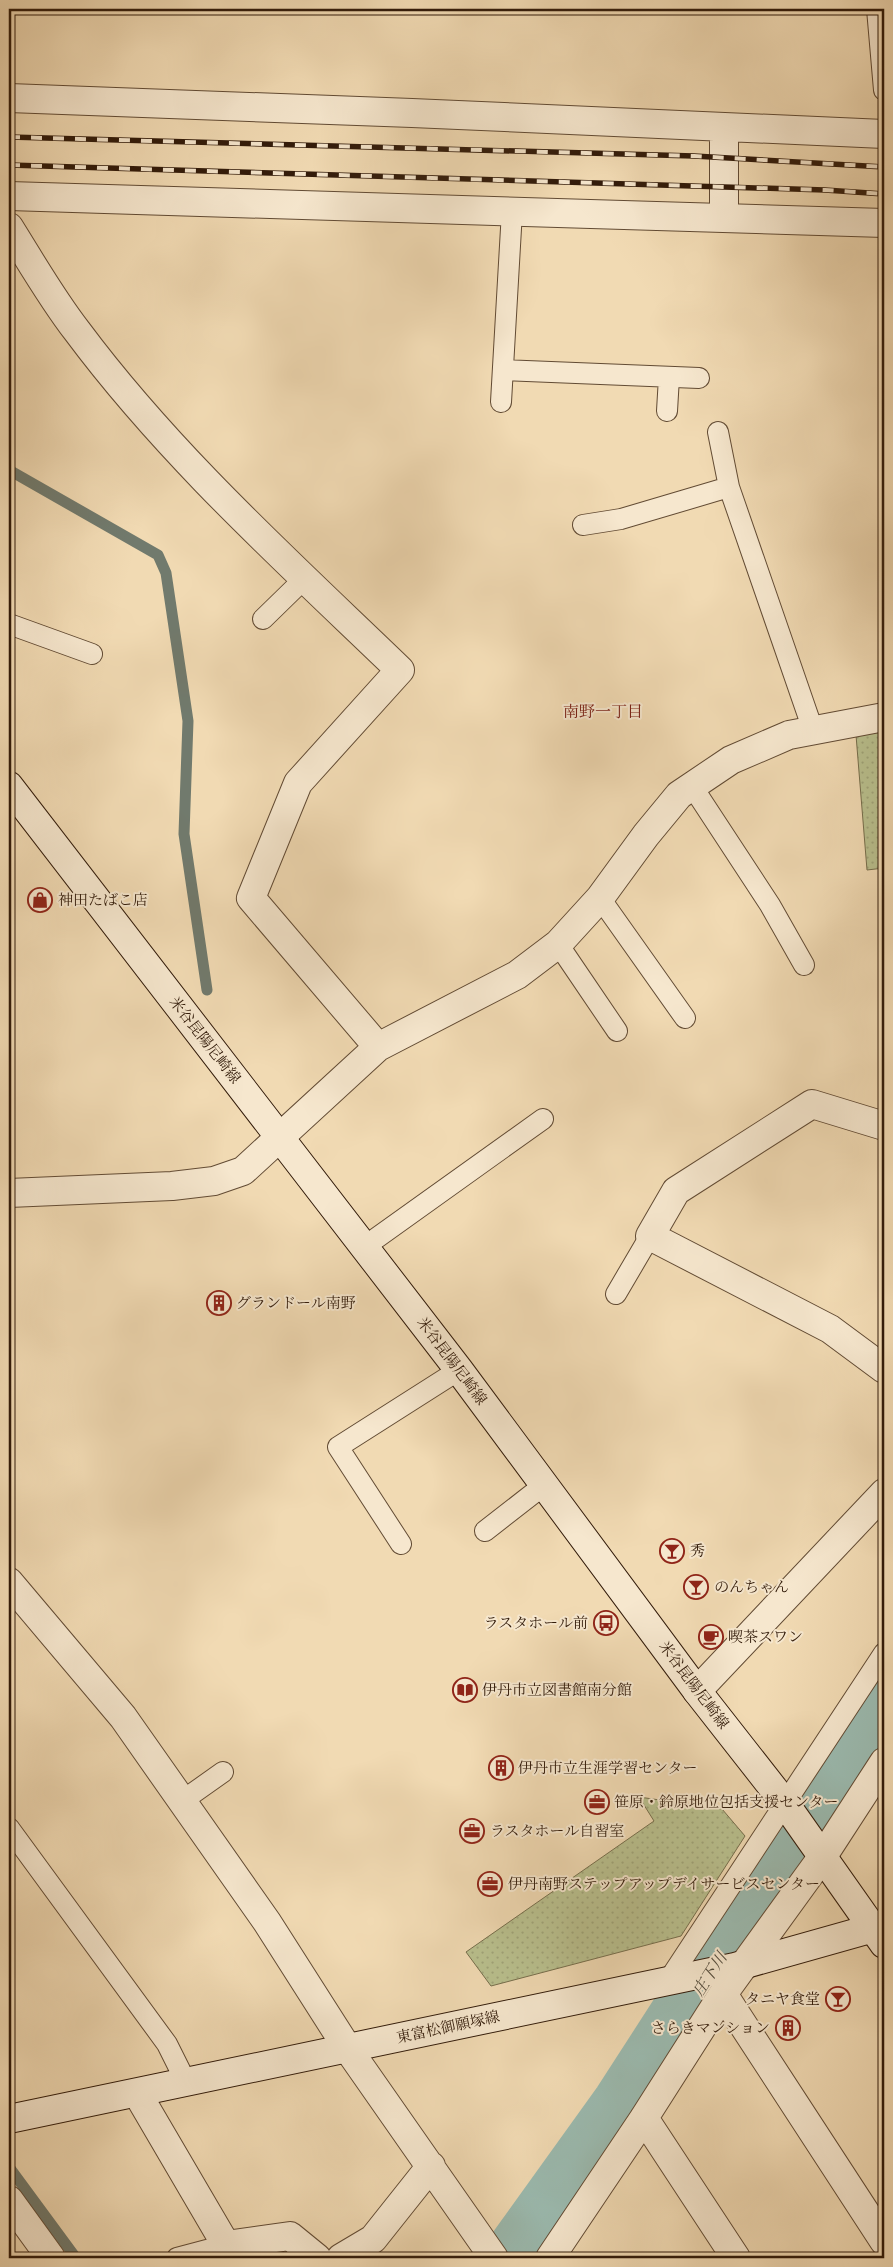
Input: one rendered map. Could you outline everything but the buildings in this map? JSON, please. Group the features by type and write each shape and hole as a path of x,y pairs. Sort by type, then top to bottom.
{"street":[{"path":"9,98 422,113 884,134"},
{"path":"724,128 724,218"},
{"path":"9,196 884,223"},
{"path":"9,227 76,331 137,405 198,471 400,670 298,783 251,898 378,1047"},
{"path":"9,1193 172,1186 214,1182 244,1171 378,1047 517,975 558,944 600,898 646,835 679,795 731,760 789,735 884,717"},
{"name":"米谷昆陽尼崎線","path":"9,786 459,1370 880,1932"},
{"path":"884,1126 812,1104 676,1191 650,1236 830,1329 884,1369"},
{"path":"697,1690 884,1493"},
{"path":"9,1582 123,1717 267,1922 348,2049 494,2258"},
{"path":"550,2258 644,2118 724,1994 739,1966 819,1850 884,1762"},
{"name":"東富松御願塚線","path":"9,2119 739,1966 880,1932"},
{"path":"724,1994 884,2241"},
{"path":"137,2093 226,2245 290,2236 317,2258"},
{"path":"644,2118 736,2258"},
{"path":"341,2258 373,2239 431,2166"},
{"path":"9,2200 50,2258"}],"lane":[{"path":"877,9 884,90"},
{"path":"501,402 512,212"},
{"path":"503,370 699,378"},
{"path":"667,411 669,377"},
{"path":"718,432 729,487 813,730"},
{"path":"583,525 621,519 729,487"},
{"path":"264,619 305,578"},
{"path":"9,624 92,654"},
{"path":"692,786 770,905 804,965"},
{"path":"600,898 684,1018"},
{"path":"558,944 617,1031"},
{"path":"364,1247 542,1119"},
{"path":"616,1294 650,1236"},
{"path":"401,1544 338,1447 459,1370"},
{"path":"485,1530 544,1485"},
{"path":"673,1980 788,1807 884,1653"},
{"path":"182,1801 224,1772"},
{"path":"9,1828 167,2044 186,2082"},
{"path":"177,2258 226,2245"}],"green space":[{"path":"884,727 884,868 867,870 856,735"},
{"path":"639,1797 722,1809 745,1836 681,1936 491,1986 466,1952 654,1821"}],"waterway":[{"path":"9,470 158,555 166,573 188,721 184,834 207,990"},
{"name":"庄下川","path":"515,2258 625,2105 752,1908 884,1713"},
{"path":"9,2167 76,2258"}],"railway":[{"path":"9,137 694,156 884,167"},
{"path":"9,165 825,190 884,194"}],"place":[{"name":"神田たばこ店","path":"40,900"},
{"name":"グランドール南野","path":"219,1303"},
{"name":"秀","path":"672,1551"},
{"name":"のんちゃん","path":"696,1587"},
{"name":"ラスタホール前","path":"606,1623"},
{"name":"喫茶スワン","path":"711,1637"},
{"name":"伊丹市立図書館南分館","path":"465,1690"},
{"name":"伊丹市立生涯学習センター","path":"501,1768"},
{"name":"笹原・鈴原地位包括支援センター","path":"597,1802"},
{"name":"ラスタホール自習室","path":"472,1831"},
{"name":"伊丹南野ステップアップデイサービスセンター","path":"490,1884"},
{"name":"タニヤ食堂","path":"838,1999"},
{"name":"さらきマンション","path":"788,2028"}],"district":[{"name":"南野一丁目","path":"603,711"}]}
